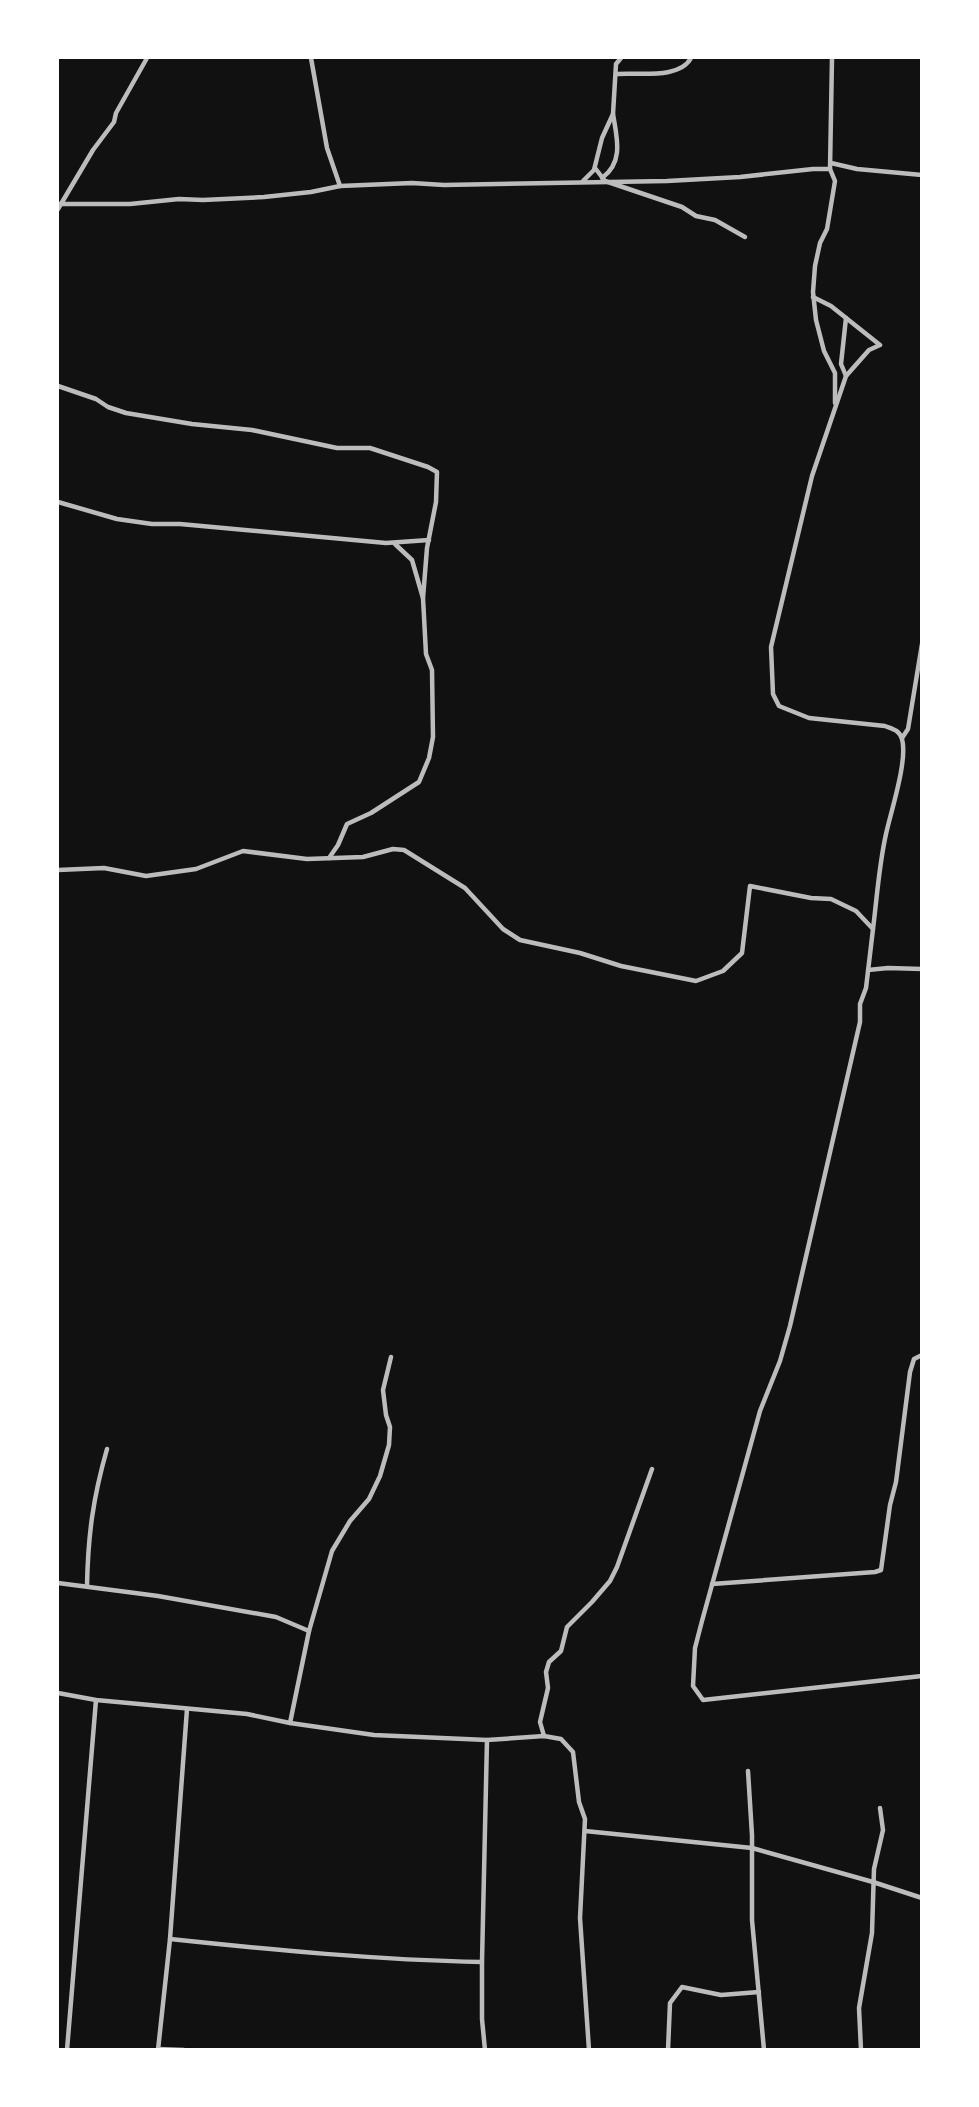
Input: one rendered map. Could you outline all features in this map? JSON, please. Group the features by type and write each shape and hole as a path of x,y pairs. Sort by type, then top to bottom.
{"street":[{"path":"58,206 93,150 114,122 116,113 147,58"},
{"path":"311,58 327,148 340,186"},
{"path":"604,179 613,169 617,144 613,114 616,64 621,58"},
{"path":"616,74 669,72 681,69 691,58"},
{"path":"832,58 829,155 830,169 834,181 827,229 820,243 815,266 814,297 816,320 824,351 835,373 835,403"},
{"path":"583,181 593,173 602,138 613,114"},
{"path":"831,163 856,169 922,175"},
{"path":"595,168 604,179 682,207 696,216 715,220 745,237"},
{"path":"613,169 619,181"},
{"path":"58,206 130,204 179,199 203,200 264,197 311,192 340,186 412,182 444,185 596,181 604,179 619,181 667,181 830,169"},
{"path":"814,297 830,306 880,345 869,350 846,376 835,403 812,476 771,647 773,694 779,706 809,718 885,726 896,730 902,738 904,750 896,798 886,834 868,970 860,1004 860,1022 790,1326 780,1361 760,1411 695,1648 693,1686 703,1700 922,1676"},
{"path":"846,318 842,364 846,376"},
{"path":"58,386 96,399 108,407 126,413 192,424 252,430 337,448 370,448 428,466 437,472 438,483 423,598 426,654 432,670 434,698 433,737 425,770 419,782 371,813 347,824 338,845 329,858"},
{"path":"58,502 117,519 394,543 430,540"},
{"path":"394,543 402,548 412,560 423,598"},
{"path":"902,738 908,729 922,644"},
{"path":"58,870 104,868 146,876 196,869 244,851 307,859 363,858 393,850 404,850 465,888 503,929 520,940 580,952 621,966 690,981 696,981 723,971 742,953 750,886 811,898 832,899 856,911 873,929"},
{"path":"868,970 888,968 922,969"},
{"path":"712,1584 881,1570 890,1505 896,1482 910,1372 914,1359 922,1355"},
{"path":"290,1723 308,1631 332,1551 350,1521 369,1499 380,1476 390,1436 383,1390 391,1357"},
{"path":"87,1586 88,1538 95,1489 107,1449"},
{"path":"544,1736 540,1722 548,1688 546,1672 550,1662 561,1651 567,1627 610,1581 618,1567 652,1470"},
{"path":"58,1583 87,1586 276,1617 308,1631"},
{"path":"58,1692 96,1700 247,1714 290,1723 374,1735 487,1740 544,1736 561,1738 573,1752 579,1802 585,1819 580,1918 589,2050"},
{"path":"67,2050 96,1700"},
{"path":"184,2050 158,2049 170,1939 187,1709"},
{"path":"485,2050 482,2019 482,1962 487,1740"},
{"path":"748,1771 752,1848 752,1920 764,2050"},
{"path":"861,2050 859,2008 872,1933 874,1869 883,1830 880,1808"},
{"path":"585,1831 752,1848 873,1882 922,1898"},
{"path":"170,1939 328,1955 402,1960 482,1962"},
{"path":"668,2050 670,2003 682,1987 722,1995 758,1992"}]}
